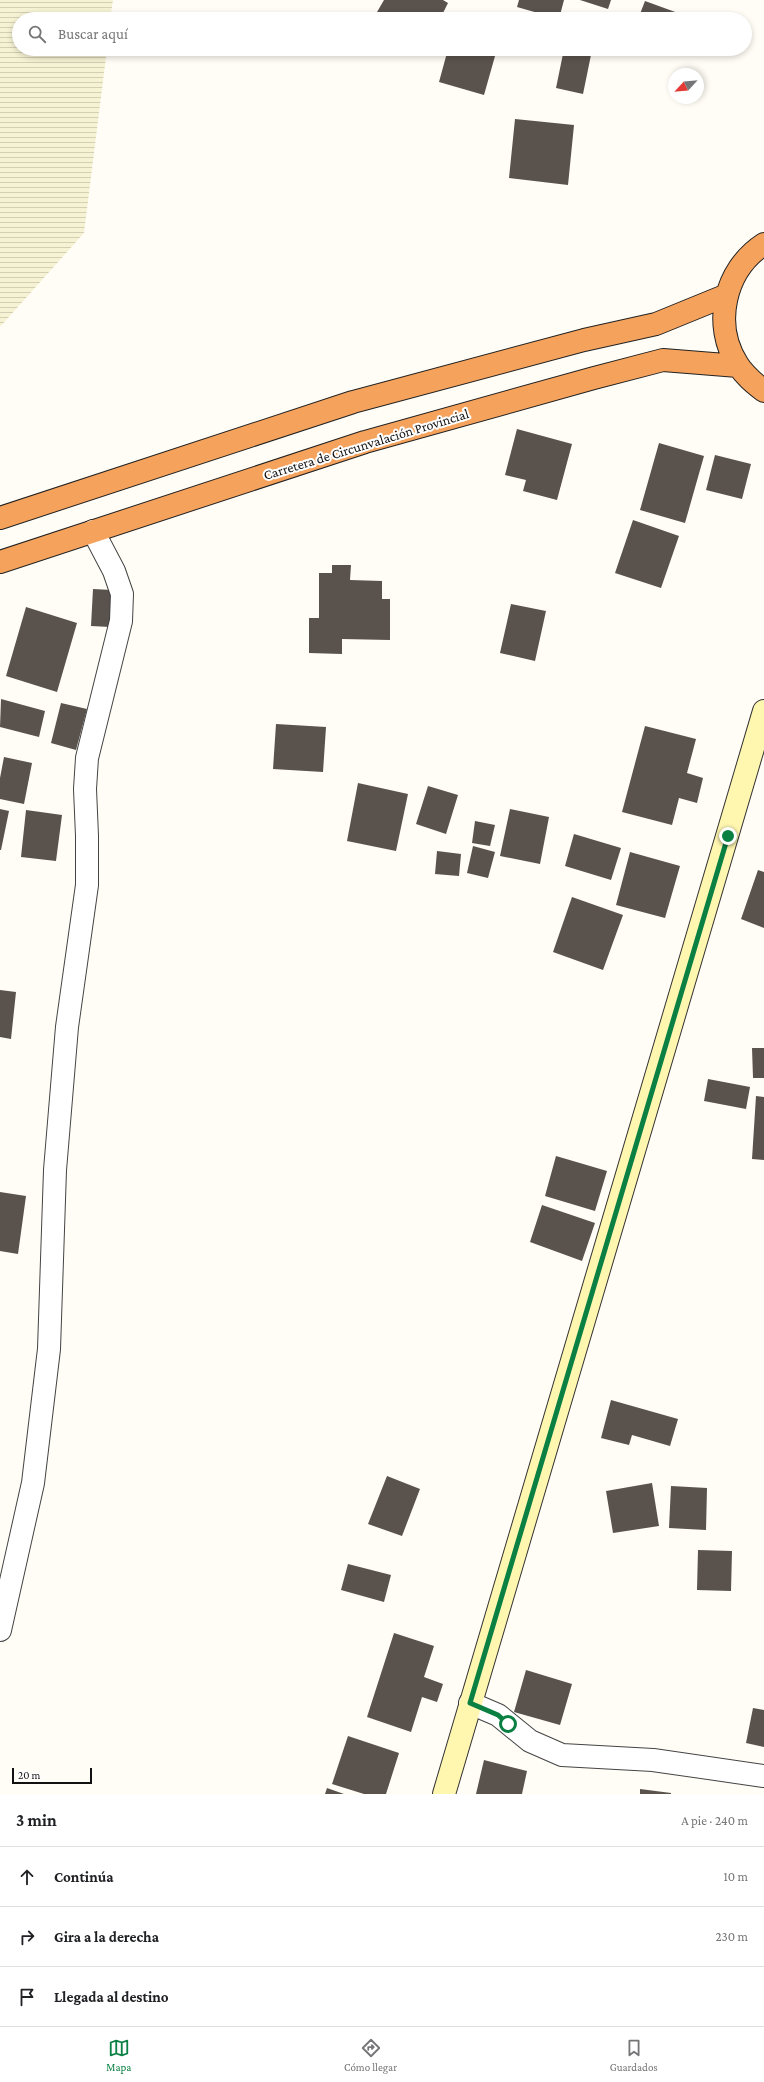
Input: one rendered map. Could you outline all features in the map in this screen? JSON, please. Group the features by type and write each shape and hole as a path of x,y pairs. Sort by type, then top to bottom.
{"highway":[{"path":"764,244 755,250 742,263 733,278 726,296 724,314 725,332 730,350 738,366 750,380 764,391"},
{"path":"0,518 353,402 584,340 656,324 726,296"},
{"name":"Carretera de Circunvalación Provincial","path":"0,562 365,442 663,360 738,366"}],"street":[{"path":"0,1630 33,1483 49,1349 56,1154 67,1027 87,885 85,789 87,758 121,621 122,594 114,571 93,531"},
{"path":"444,1794 764,711"},
{"path":"470,1703 498,1715 530,1741 562,1755 653,1760 764,1776"}],"shaded area":[{"path":"0,0 113,0 111,12 12,12 12,56 106,56 84,233 0,327"}],"building":[{"path":"384,0 443,0 448,3 444,12 377,12"},
{"path":"519,0 564,0 561,12 534,12 517,7"},
{"path":"580,0 611,0 608,9"},
{"path":"645,1 675,12 641,12"},
{"path":"446,56 495,56 484,95 439,82"},
{"path":"563,56 591,56 583,94 556,88"},
{"path":"515,119 574,125 568,185 509,178"},
{"path":"517,429 572,444 557,500 523,491 526,480 505,475"},
{"path":"659,443 704,456 685,523 640,510"},
{"path":"715,455 751,464 742,499 706,490"},
{"path":"633,520 679,536 661,588 615,573"},
{"path":"332,565 351,565 350,580 382,581 382,599 390,599 390,640 342,639 342,654 309,653 309,618 319,618 319,573 332,573"},
{"path":"93,589 112,590 110,627 91,626"},
{"path":"511,604 546,611 535,661 500,653"},
{"path":"26,607 77,623 57,692 6,676"},
{"path":"1,699 45,711 39,737 0,727"},
{"path":"61,703 87,709 76,750 51,743"},
{"path":"276,724 326,727 323,772 273,769"},
{"path":"645,726 696,739 687,773 703,778 697,803 679,798 672,825 622,812"},
{"path":"4,757 32,763 24,804 0,799 0,778"},
{"path":"358,783 408,794 396,851 347,841"},
{"path":"428,786 458,795 446,834 416,824"},
{"path":"0,809 9,811 1,850 0,850"},
{"path":"510,809 549,817 540,864 500,856"},
{"path":"26,810 62,815 56,861 21,857"},
{"path":"475,821 495,825 490,846 472,843"},
{"path":"574,834 621,848 611,880 565,866"},
{"path":"473,846 495,852 488,878 467,873"},
{"path":"437,851 461,854 459,876 435,874"},
{"path":"630,852 680,866 665,918 616,905"},
{"path":"758,870 764,872 764,928 741,919"},
{"path":"572,897 623,915 603,970 553,952"},
{"path":"0,990 16,992 11,1039 0,1037"},
{"path":"752,1048 764,1048 764,1078 753,1078"},
{"path":"708,1079 750,1087 746,1109 704,1101"},
{"path":"756,1096 764,1097 764,1160 752,1159"},
{"path":"556,1156 607,1171 595,1211 545,1196"},
{"path":"0,1192 26,1196 18,1254 0,1251"},
{"path":"542,1205 595,1223 582,1261 530,1242"},
{"path":"611,1400 678,1419 670,1446 632,1435 629,1445 601,1438"},
{"path":"387,1476 420,1489 402,1536 368,1524"},
{"path":"652,1483 659,1526 613,1533 606,1491"},
{"path":"671,1486 707,1488 706,1530 669,1528"},
{"path":"698,1550 732,1551 731,1591 697,1590"},
{"path":"348,1564 391,1575 384,1602 341,1590"},
{"path":"394,1633 434,1646 424,1677 443,1684 437,1702 422,1697 411,1732 367,1717"},
{"path":"526,1670 572,1684 560,1725 514,1712"},
{"path":"753,1708 764,1710 764,1747 746,1743"},
{"path":"348,1736 399,1753 386,1794 364,1794 332,1784"},
{"path":"484,1760 527,1771 522,1794 476,1794"},
{"path":"327,1788 344,1794 325,1794"},
{"path":"640,1789 671,1793 671,1794 640,1794"}],"route":[{"path":"508,1724 498,1715 470,1703 728,836"}]}
